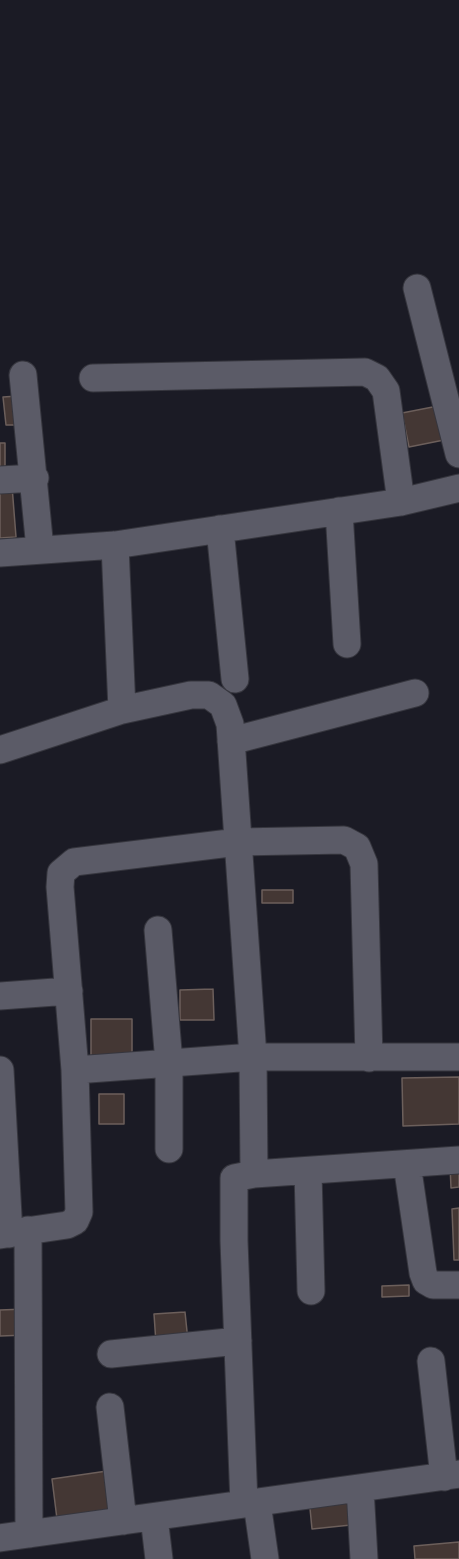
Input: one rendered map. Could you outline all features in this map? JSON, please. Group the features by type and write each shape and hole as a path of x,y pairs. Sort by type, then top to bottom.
{"street":[{"path":"417,288 459,454"},
{"path":"93,378 364,372 377,378 386,391 401,502"},
{"path":"23,375 35,478 40,549"},
{"path":"0,480 35,478"},
{"path":"0,553 115,545 401,502 459,488"},
{"path":"339,511 347,644"},
{"path":"220,529 236,679"},
{"path":"115,545 122,710"},
{"path":"231,741 415,693"},
{"path":"0,750 122,710 191,695 209,695 223,705 230,724 253,1057 254,1174"},
{"path":"12,1233 67,1225 75,1221 79,1212 75,1070 60,887 61,873 74,862 238,842 344,840 357,847 364,864 369,1058"},
{"path":"158,930 169,1063 169,1149"},
{"path":"0,996 69,991"},
{"path":"75,1070 253,1057 459,1057"},
{"path":"0,1070 12,1233 29,1534"},
{"path":"265,1559 250,1503 238,1341 234,1178 254,1174 459,1160"},
{"path":"407,1164 426,1281 433,1285 459,1285"},
{"path":"308,1171 311,1291"},
{"path":"111,1354 238,1341"},
{"path":"0,1538 451,1476 431,1361"},
{"path":"110,1407 123,1521"},
{"path":"360,1488 364,1559"},
{"path":"154,1517 159,1559"}],"building":[{"path":"18,396 19,425 6,425 3,397"},
{"path":"443,405 449,439 409,447 402,413"},
{"path":"0,443 5,443 5,467 0,467"},
{"path":"12,486 16,537 0,538 0,487"},
{"path":"262,890 293,890 293,903 262,903"},
{"path":"213,989 214,1020 180,1020 180,990"},
{"path":"91,1019 132,1019 132,1061 91,1061"},
{"path":"459,1077 459,1124 403,1126 402,1078"},
{"path":"99,1094 124,1094 124,1124 99,1124"},
{"path":"450,1165 459,1165 459,1187 451,1188"},
{"path":"459,1208 459,1260 454,1260 452,1209"},
{"path":"409,1285 409,1296 382,1297 382,1286"},
{"path":"26,1309 27,1335 0,1336 0,1310"},
{"path":"185,1312 188,1341 156,1343 154,1314"},
{"path":"114,1470 119,1511 57,1519 52,1479"},
{"path":"347,1494 351,1525 312,1529 309,1498"},
{"path":"459,1542 459,1559 415,1559 414,1546"}]}
